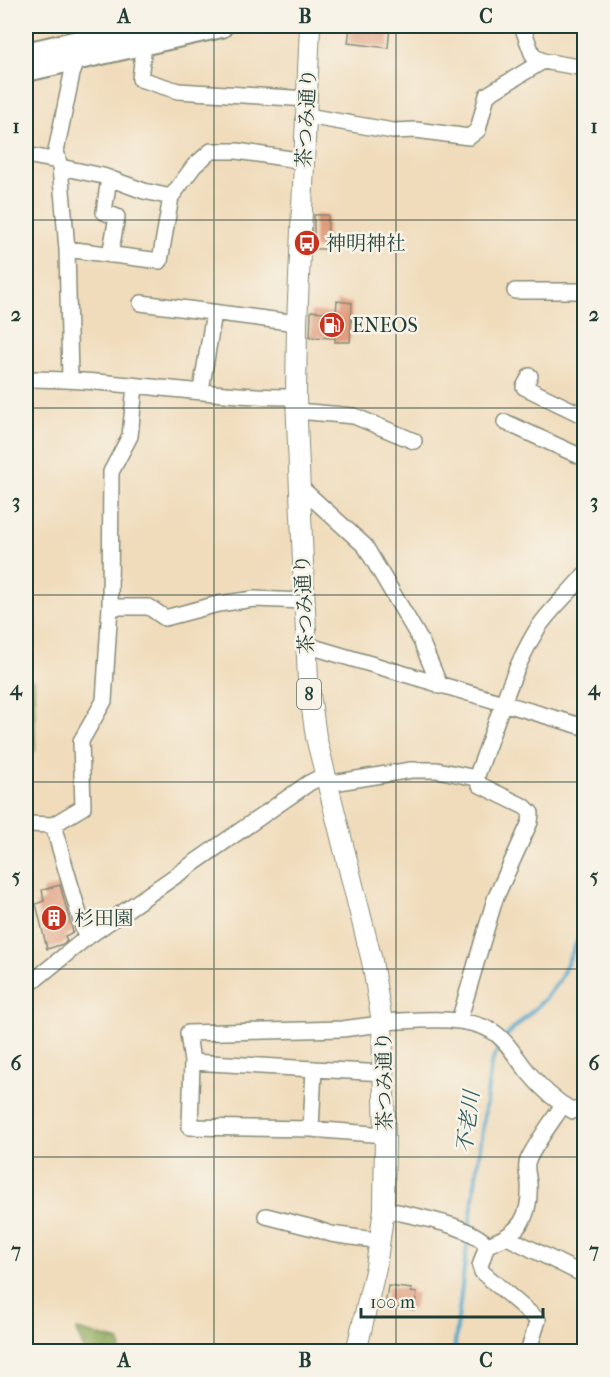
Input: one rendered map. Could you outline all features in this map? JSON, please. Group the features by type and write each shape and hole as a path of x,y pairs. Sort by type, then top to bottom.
{"highway":[{"path":"26,54 101,31 146,34 221,26"},
{"path":"26,70 78,58 146,34"}],"main road":[{"name":"茶つみ通り","path":"310,26 297,323 296,404 306,645 311,709 326,780 369,951 382,1022 384,1072 384,1209 381,1241 356,1352"}],"street":[{"path":"522,26 533,56 543,61 585,68"},
{"path":"146,34 140,79 178,91 308,108 393,131 416,130 469,137 478,130 487,95 543,61"},
{"path":"70,379 67,249 56,151 72,74 78,58"},
{"path":"67,249 160,261 171,197 194,166 211,151 237,151 304,161"},
{"path":"26,155 171,197"},
{"path":"109,178 104,212 117,218 110,255"},
{"path":"515,291 585,291"},
{"path":"141,303 297,323"},
{"path":"201,390 214,313"},
{"path":"530,376 524,387 585,416"},
{"path":"26,379 70,379 264,397 354,416 414,441"},
{"path":"26,824 53,825 83,807 81,741 104,701 110,607 111,472 130,436 135,386"},
{"path":"505,422 585,458"},
{"path":"299,486 365,546 422,642 440,686"},
{"path":"476,778 504,704 536,632 544,619 585,575"},
{"path":"110,607 149,606 165,618 218,604 254,599 304,601"},
{"path":"306,645 585,727"},
{"path":"26,987 86,938 309,783 411,770 437,770 476,778 480,784 528,809 532,817 495,899 459,1021"},
{"path":"53,825 86,938"},
{"path":"385,1135 311,1129 190,1127 192,1062 188,1033 342,1029 382,1022 459,1021 492,1031 509,1046 530,1075 563,1105 573,1111 585,1107"},
{"path":"192,1062 384,1072"},
{"path":"311,1129 314,1069"},
{"path":"528,1352 538,1320 482,1272 480,1266 487,1245 507,1237 518,1228 525,1215 529,1195 526,1162 563,1105"},
{"path":"384,1209 467,1231 487,1245"},
{"path":"266,1216 331,1234 381,1241"},
{"path":"507,1237 585,1275"}],"green space":[{"path":"26,678 34,681 35,751 26,752"},
{"path":"77,1330 120,1341 121,1351 84,1351"}],"building":[{"path":"350,26 390,26 388,48 348,43"},
{"path":"314,215 328,215 327,249 314,249"},
{"path":"337,301 352,303 350,342 335,342 335,338 310,337 311,311 336,313"},
{"name":"杉田園","path":"60,885 73,932 65,936 67,941 63,944 47,949 36,904 44,901 42,890"},
{"path":"388,1286 412,1289 411,1292 417,1293 414,1310 385,1306"}],"waterway":[{"name":"不老川","path":"506,1036 546,998 560,979 584,926"},
{"name":"不老川","path":"469,1229 491,1064 501,1042"},
{"name":"不老川","path":"454,1352 468,1236"}],"place":[{"name":"神明神社","path":"307,243"},
{"name":"ENEOS","path":"332,325"},
{"name":"杉田園","path":"54,918"}]}
